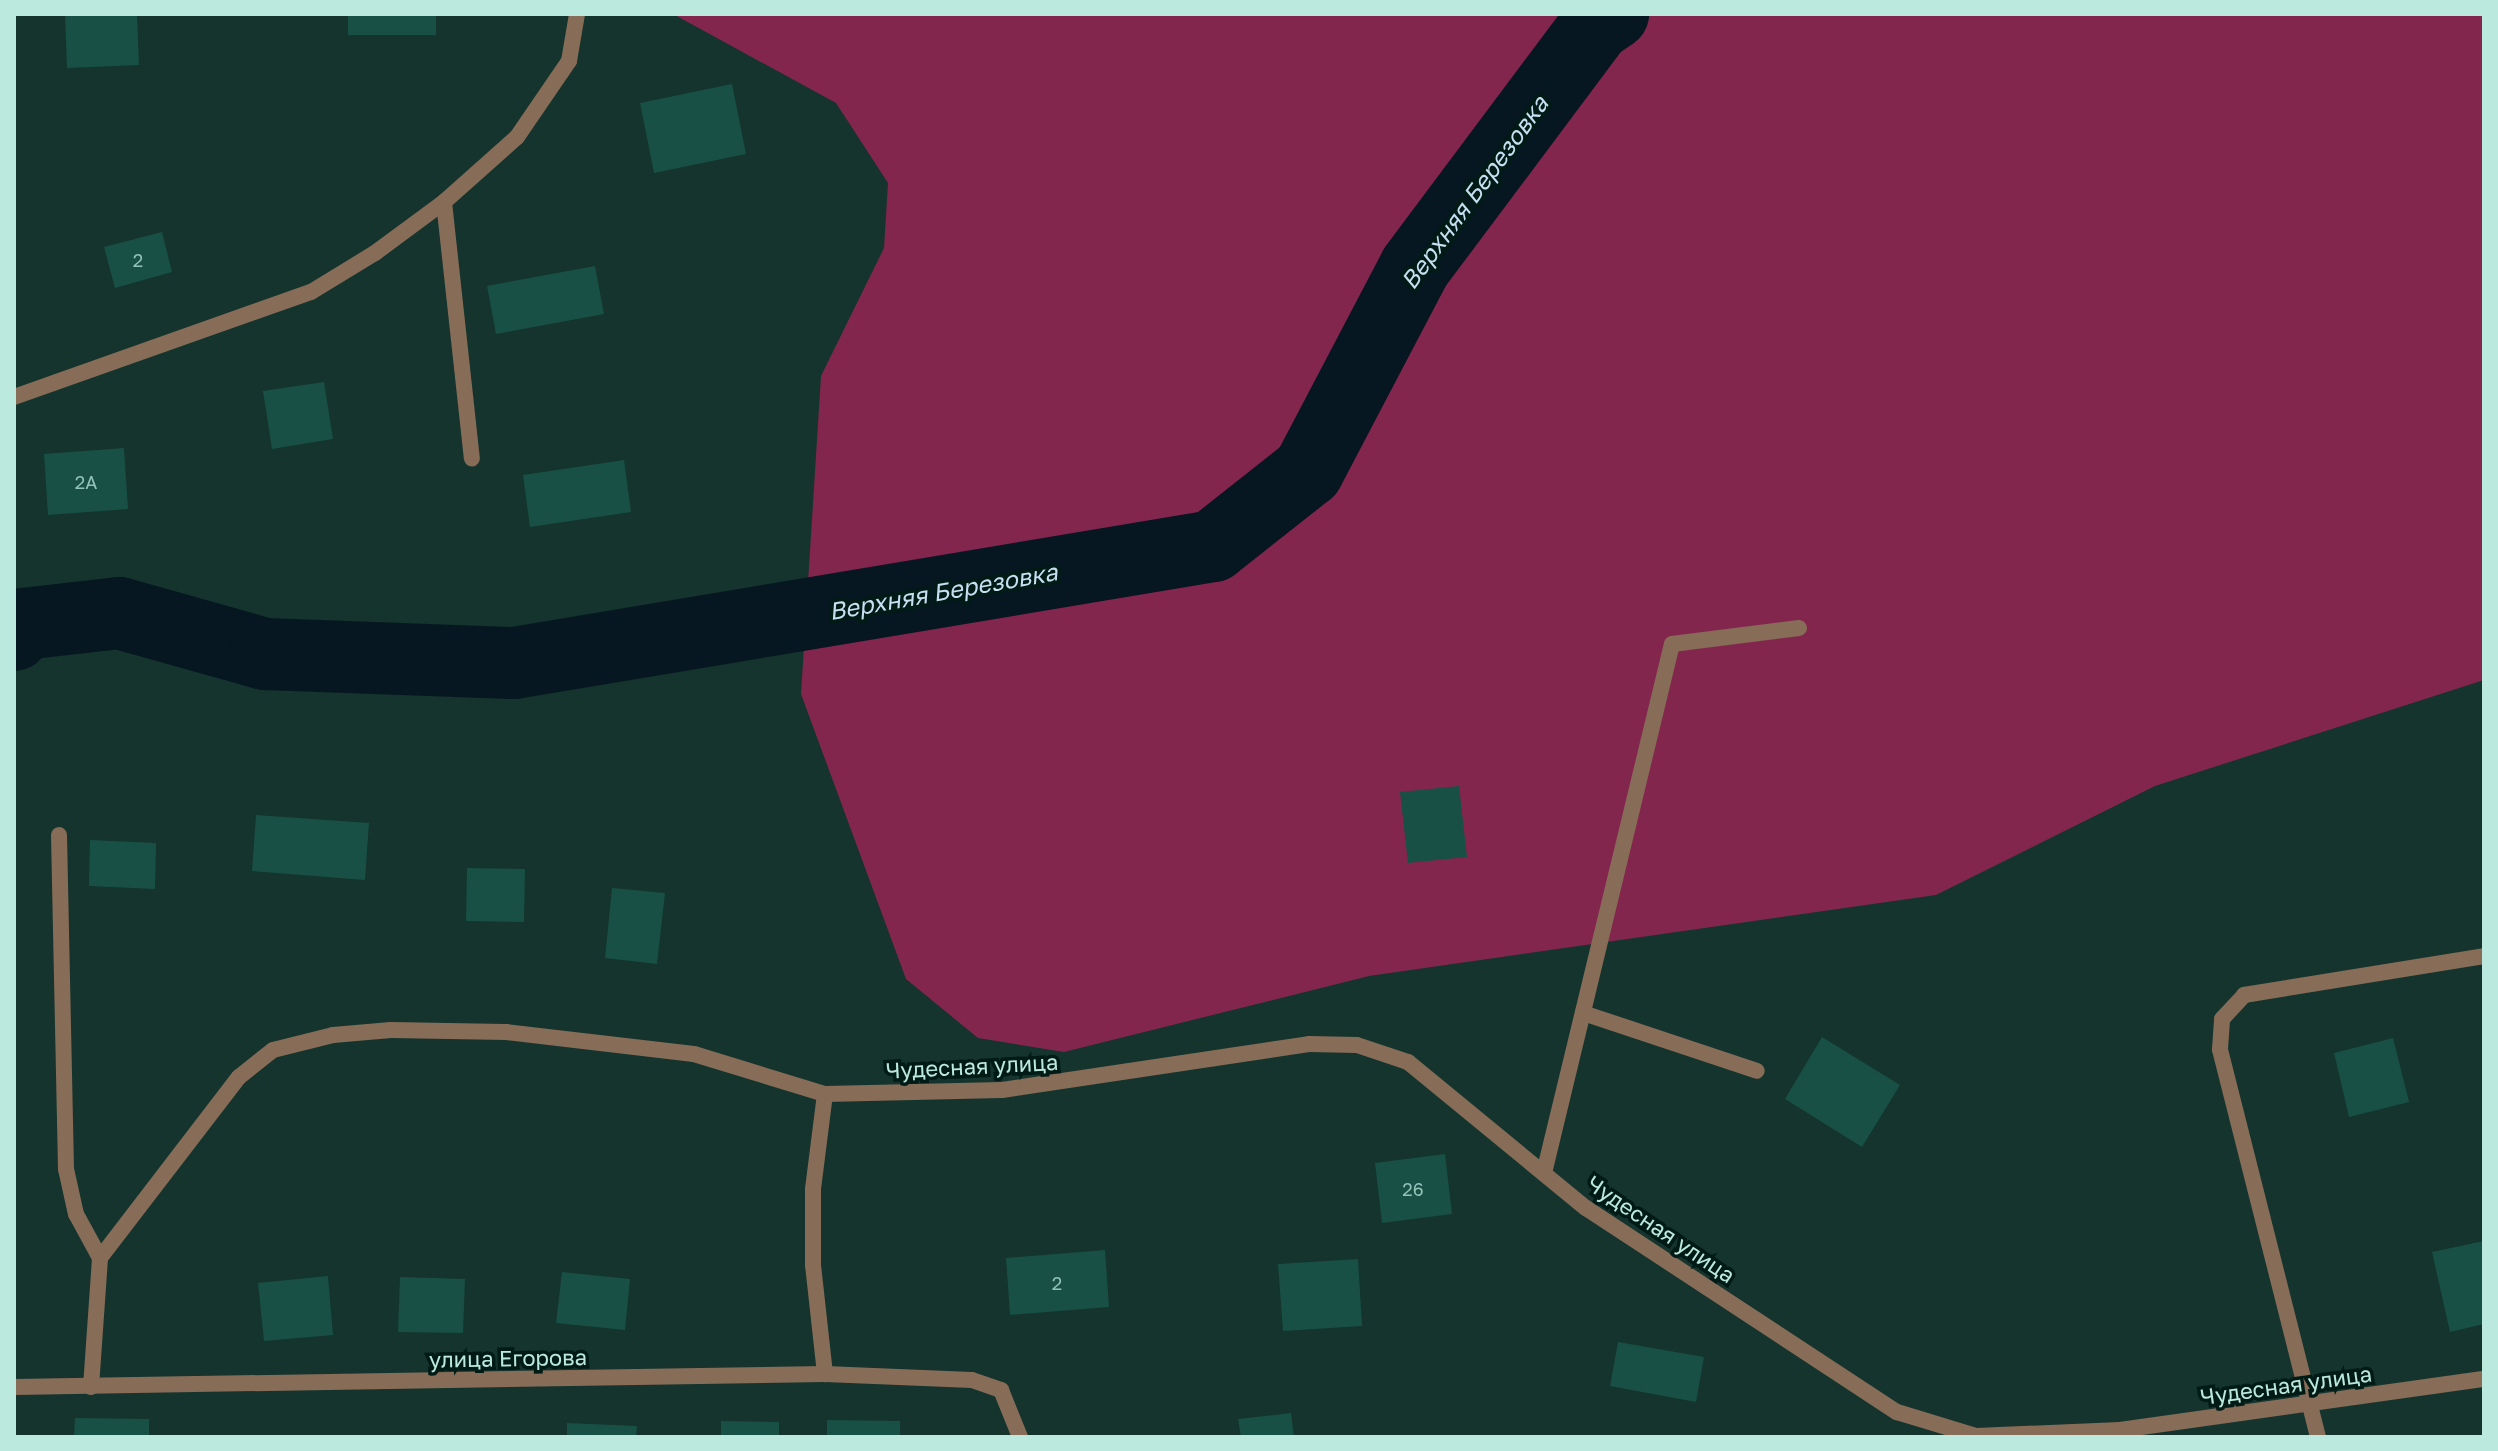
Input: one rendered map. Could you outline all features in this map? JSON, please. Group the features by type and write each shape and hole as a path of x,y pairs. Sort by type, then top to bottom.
{"street":[{"path":"14,397 311,292 444,202 517,137 569,61 577,14"},
{"path":"444,202 472,458"},
{"path":"1544,1173 1672,644 1799,628"},
{"path":"59,835 66,1169 76,1214 100,1258 91,1387"},
{"path":"2318,1437 2312,1403 2220,1049 2222,1019 2244,995 2484,956"},
{"path":"1583,1013 1757,1071"},
{"name":"Чудесная улица","path":"100,1258 239,1077 273,1050 333,1035 391,1030 478,1031 607,1041 694,1054 825,1094 1002,1090 1309,1044 1357,1045 1408,1062 1586,1208 1897,1412 1976,1436 2120,1430 2484,1379"},
{"path":"825,1094 813,1189 813,1265 825,1374"},
{"name":"улица Егорова","path":"14,1387 825,1374 972,1380 1001,1390 1020,1437"}],"shaded area":[{"path":"673,14 2484,14 2484,680 2155,786 1936,895 1369,976 1064,1052 978,1038 906,979 801,694 821,376 884,248 888,183 836,103"}],"building":[{"path":"65,14 137,14 139,65 67,68"},
{"path":"348,14 436,14 436,35 348,35"},
{"path":"732,84 746,154 654,173 640,103"},
{"path":"162,232 172,272 115,288 104,247"},
{"path":"595,266 604,314 496,334 487,286"},
{"path":"324,382 333,439 272,449 263,391"},
{"path":"124,448 128,509 48,515 44,454"},
{"path":"624,460 631,512 530,527 523,475"},
{"path":"1459,786 1467,857 1408,863 1400,792"},
{"path":"256,815 369,823 365,880 252,871"},
{"path":"90,840 156,843 155,889 89,886"},
{"path":"467,868 525,869 524,922 466,921"},
{"path":"612,888 665,893 657,964 605,958"},
{"path":"1822,1037 1900,1085 1862,1147 1785,1099"},
{"path":"2393,1038 2409,1102 2349,1117 2334,1053"},
{"path":"1445,1154 1452,1214 1382,1223 1375,1163"},
{"path":"2484,1241 2484,1324 2450,1332 2432,1252"},
{"path":"1105,1250 1109,1307 1010,1315 1006,1258"},
{"path":"1358,1259 1362,1326 1283,1331 1278,1264"},
{"path":"562,1272 630,1279 625,1330 556,1323"},
{"path":"328,1276 333,1335 264,1341 258,1283"},
{"path":"400,1277 465,1279 463,1333 398,1332"},
{"path":"1618,1342 1704,1357 1696,1402 1610,1386"},
{"path":"1291,1413 1294,1437 1241,1437 1238,1419"},
{"path":"75,1418 149,1419 149,1437 74,1437"},
{"path":"827,1420 900,1421 900,1437 827,1437"},
{"path":"721,1421 779,1422 779,1437 721,1437"},
{"path":"567,1423 637,1426 636,1437 567,1437"}],"waterway":[{"name":"Верхняя Березовка","path":"14,635 23,624 119,613 265,654 514,663 1213,546 1308,471 1415,267 1595,26 1613,14"}]}
